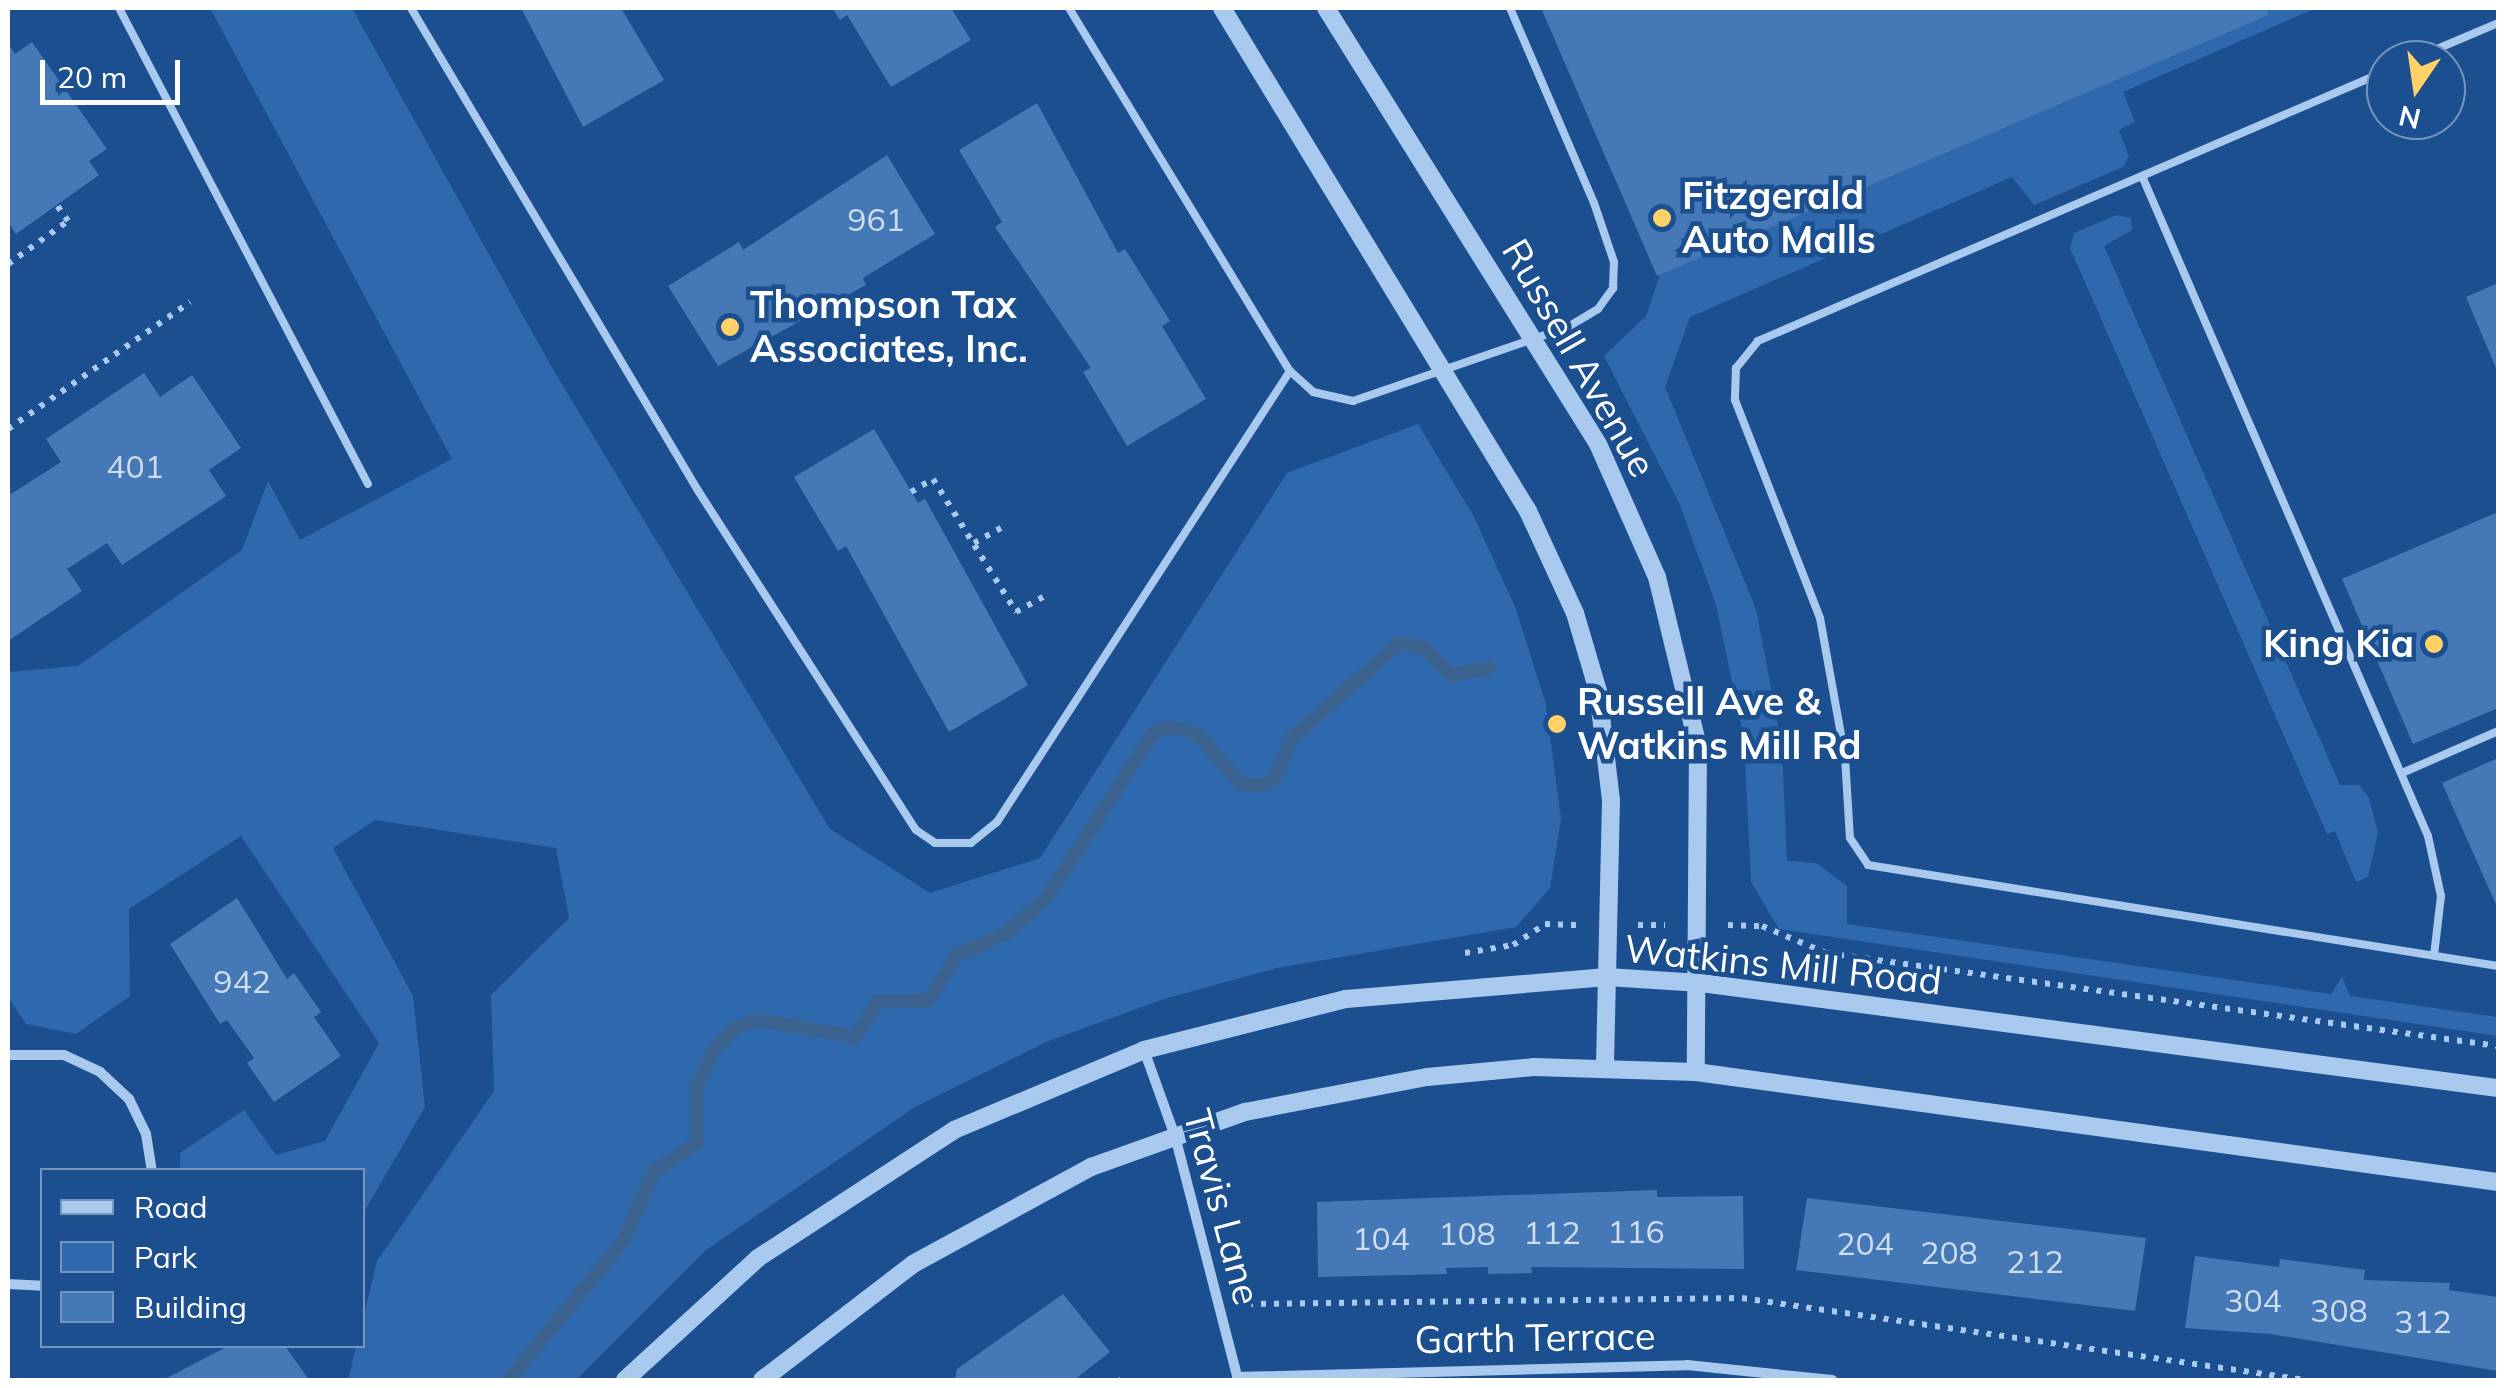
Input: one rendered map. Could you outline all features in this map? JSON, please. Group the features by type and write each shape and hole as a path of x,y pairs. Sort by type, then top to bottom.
{"street":[{"path":"1222,8 1528,511 1598,691 1611,800 1604,1067"},
{"name":"Russell Avenue","path":"1326,8 1598,444 1674,631 1698,746 1702,925 1696,1072"},
{"name":"Watkins Mill Road","path":"625,1380 758,1258 858,1188 954,1130 1144,1050 1346,998 1607,978 1701,982 2498,1088"},
{"name":"Travis Lane","path":"1144,1050 1175,1136 1237,1379"},
{"path":"8,1055 64,1055 100,1072 129,1099 146,1134 152,1168"},
{"path":"762,1380 836,1318 974,1228 1092,1167 1175,1136 1334,1091 1604,1067 1696,1072 2498,1182"},
{"path":"8,1284 40,1286"},
{"name":"Garth Terrace","path":"1237,1379 1687,1365 1832,1380"}],"lane":[{"path":"120,8 368,484"},
{"path":"412,8 697,489 916,830 935,843 971,842 998,820 1290,371"},
{"path":"1069,8 1290,371 1313,392 1353,401 1445,374 1534,341 1598,310 1615,275 1594,203 1510,8"},
{"path":"2457,40 2498,22"},
{"path":"2366,80 1758,341 1736,368 1735,400 1820,618 1853,848 1890,874 2498,966"},
{"path":"2142,176 2402,772 2440,876 2434,956"},
{"path":"2402,772 2498,731"}],"path":[{"path":"8,264 68,221 57,205"},
{"path":"8,429 190,302"},
{"path":"911,492 933,479 1016,612 1042,597"},
{"path":"974,543 1000,528"},
{"path":"1544,924 1762,926 1826,953 2498,1046"},
{"path":"1218,1304 1742,1298 2305,1380"}],"green space":[{"path":"210,8 352,8 551,366 830,829 930,893 1040,858 1287,473 1418,424 1473,515 1516,609 1546,705 1561,819 1550,888 1516,927 1277,968 1164,999 1046,1042 915,1107 706,1250 576,1380 348,1380 356,1348 365,1348 365,1310 377,1261 494,1091 491,995 569,918 556,848 375,820 333,848 413,996 425,1107 365,1211 365,1168 180,1168 180,1153 244,1110 276,1155 325,1141 379,1043 241,836 129,909 130,996 76,1034 26,1024 8,997 8,672 78,666 242,550 268,481 300,540 452,459"},
{"path":"2266,8 2316,8 2123,92 2135,122 2119,130 2129,156 2123,167 2034,205 2012,177 1690,317 1665,387 1756,609 1782,746 1787,861 1816,863 1847,886 1847,924 2331,994 2342,977 2350,996 2498,1017 2498,1036 1779,929 1751,882 1744,739 1716,605 1680,505 1604,356 1646,316 1660,274 2269,15"},
{"path":"2117,215 2131,218 2132,230 2104,246 2340,785 2359,785 2369,798 2378,833 2368,877 2356,882 2335,831 2327,834 2070,248 2074,233"}],"building":[{"path":"521,8 621,8 664,80 583,127"},
{"path":"832,8 951,8 971,40 891,87 847,15 840,20"},
{"name":"Fitzgerald Auto Malls","path":"1541,8 2266,8 2269,15 1657,276"},
{"path":"32,42 107,149 89,161 99,175 16,234 8,222 8,43 15,54"},
{"path":"1037,103 1118,253 1125,249 1170,321 1162,326 1206,399 1127,446 1083,372 1091,368 995,227 1002,222 959,150"},
{"path":"887,155 935,234 863,278 866,285 718,366 668,286 739,242 743,250"},
{"path":"2498,283 2498,373 2466,297"},
{"path":"144,373 160,397 192,375 241,448 209,470 226,496 122,565 107,543 67,569 82,591 8,641 8,488 11,494 61,462 46,439"},
{"path":"874,429 918,503 925,499 1028,685 949,732 846,546 838,551 794,477"},
{"name":"King Kia","path":"2498,512 2498,708 2413,744 2342,579"},
{"path":"2498,758 2498,909 2442,783"},
{"path":"237,898 287,979 294,973 321,1012 314,1017 341,1056 274,1102 247,1063 254,1058 227,1020 220,1024 170,944"},
{"path":"1657,1190 1657,1197 1743,1196 1744,1269 1531,1267 1532,1273 1488,1274 1488,1267 1446,1268 1447,1274 1318,1277 1317,1202"},
{"path":"1807,1198 2146,1238 2135,1311 1796,1270"},
{"path":"2195,1256 2279,1267 2280,1259 2365,1270 2364,1280 2450,1283 2449,1290 2498,1297 2498,1371 2270,1334 2185,1328"},
{"path":"1063,1294 1110,1352 1074,1380 955,1380 957,1369"},
{"path":"224,1348 286,1348 309,1380 163,1380"}],"waterway":[{"path":"509,1380 624,1240 653,1172 697,1143 697,1086 713,1050 734,1029 759,1020 855,1037 878,1001 928,1001 957,955 1005,934 1046,898 1153,733 1170,727 1197,734 1241,784 1259,786 1275,779 1291,739 1399,643 1425,648 1451,675 1488,668"}],"place":[{"name":"Fitzgerald Auto Malls","path":"1662,218"},
{"name":"Thompson Tax Associates, Inc.","path":"730,327"},
{"name":"King Kia","path":"2434,644"},
{"name":"Russell Ave & Watkins Mill Rd","path":"1557,724"}]}
